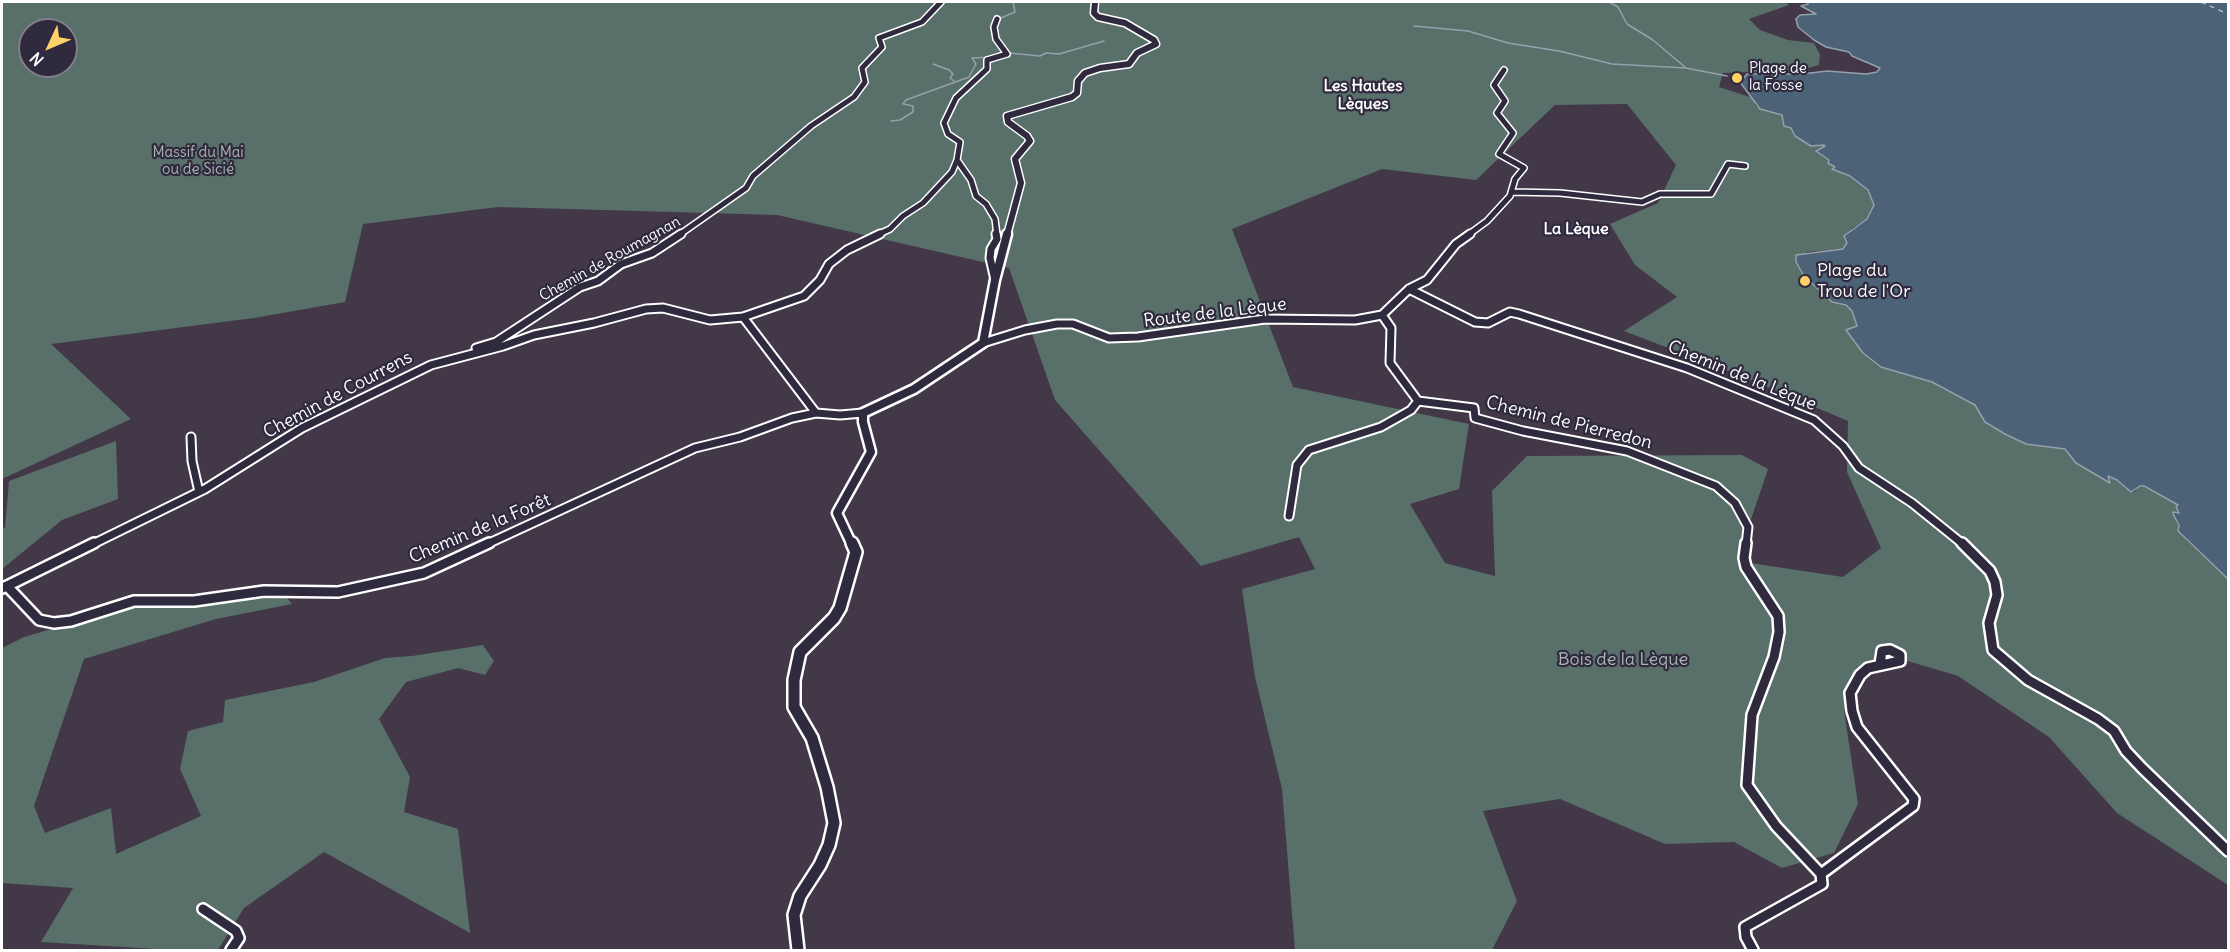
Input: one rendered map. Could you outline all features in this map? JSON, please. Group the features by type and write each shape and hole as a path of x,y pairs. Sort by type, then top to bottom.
{"street":[{"name":"Chemin de Roumagnan","path":"449,360 495,342 580,287 598,281 621,264 652,253 716,212 746,188 753,176 812,126 854,98 865,82 862,68 882,47 879,38 922,22 941,2"},
{"path":"798,951 794,915 800,896 820,865 829,845 834,823 827,787 812,738 794,707 794,680 800,652 834,618 840,608 856,552 837,513 871,452 863,422 863,413 914,389 983,343 995,280 1021,183 1015,159 1030,141 1027,136 1008,122 1007,116 1072,97 1077,93 1079,78 1084,73 1129,64 1137,53 1157,43 1125,23 1098,17 1094,12 1095,2"},
{"path":"995,280 990,258 991,249 998,239 995,219 986,204 976,196 971,180 957,160 960,142 948,134 945,129 945,118 961,92 983,75 987,69 987,60 1007,54 996,39 994,27 997,19"},
{"path":"1289,516 1297,465 1309,450 1381,427 1411,410 1418,401 1390,363 1391,328 1382,315 1409,289 1427,280 1456,244 1487,221 1512,192 1515,179 1524,168 1499,154 1513,133 1497,113 1505,101 1494,85 1504,70"},
{"name":"Chemin de Courrens","path":"4,587 200,492 302,428 414,371 534,335 656,308 703,319 743,317 804,296 820,280 829,264 847,250 878,236 923,203 952,172 957,160"},
{"path":"1512,192 1521,190 1642,202 1660,194 1711,194 1728,164 1745,166"},
{"name":"Chemin de la Lèque","path":"1409,289 1475,322 1488,323 1510,312 1519,314 1687,368 1815,420 1843,446 1859,468 1912,502 1960,541 1990,571 1997,595 1989,623 1993,650 2028,680 2098,719 2114,731 2126,751 2142,768 2229,851"},
{"name":"Route de la Lèque","path":"983,343 1040,326 1057,324 1073,324 1109,338 1265,319 1355,320 1382,315"},
{"path":"743,317 816,413"},
{"name":"Chemin de Pierredon","path":"1418,401 1474,408 1475,418 1627,451 1716,486 1735,503 1748,527 1744,558 1746,567 1778,616 1774,657 1752,715 1748,785 1776,826 1821,874"},
{"name":"Chemin de la Forêt","path":"4,587 39,620 54,623 71,621 134,601 194,601 264,591 296,593 338,591 385,582 424,573 695,448 740,437 771,424 816,413 840,415 863,413"},
{"path":"191,437 192,461 200,492"},
{"path":"1753,951 1746,937 1745,927 1822,884 1821,874 1913,806 1914,799 1857,727 1852,711 1850,693 1853,684 1868,668 1880,664"},
{"path":"203,909 236,931 239,939 231,951"}],"green space":[{"path":"2,2 1785,2 1789,5 1749,19 1760,30 1788,40 1814,43 1820,55 1819,65 1802,70 1723,73 1719,87 1753,98 1755,105 1760,109 1782,115 1784,126 1791,128 1795,136 1806,144 1824,144 1825,146 1817,149 1829,160 1829,164 1835,167 1832,169 1850,176 1868,190 1874,205 1867,219 1851,229 1848,243 1843,249 1806,252 1832,302 1846,305 1852,311 1857,327 1847,330 1881,367 1932,382 1975,405 1985,422 2005,434 2026,444 2066,449 2076,463 2110,483 2107,476 2113,477 2134,492 2140,486 2144,487 2179,506 2179,513 2173,514 2186,540 2228,579 2228,885 2117,813 2049,737 1958,676 1884,654 1844,710 1858,804 1834,853 1782,868 1734,842 1665,844 1560,799 1483,811 1517,901 1492,950 1295,950 1282,789 1255,677 1242,589 1315,569 1299,537 1201,566 1055,400 1009,268 777,215 498,207 363,224 345,302 254,318 51,344 131,419 2,479","holes":["1627,104 1676,165 1658,203 1610,224 1635,265 1677,297 1624,331 1749,379 1848,421 1847,472 1881,548 1843,577 1737,561 1768,469 1742,455 1527,456 1492,491 1495,576 1445,563 1410,504 1459,489 1469,424 1293,387 1232,229 1382,169 1476,180 1555,105"]},
{"path":"116,441 118,499 62,520 2,569 2,527 5,528 9,481"},
{"path":"286,597 292,604 216,619 84,659 34,806 45,833 111,808 116,854 201,816 180,769 188,731 223,722 225,700 314,682 385,658 483,645 494,661 485,675 458,668 406,682 379,719 410,777 404,812 458,829 470,933 324,852 244,908 218,950 172,950 41,942 73,888 2,883 2,648 24,637 128,607"}],"water":[{"path":"1808,2 2228,2 2228,579 2178,531 2179,525 2173,512 2179,513 2176,507 2178,505 2144,486 2131,492 2117,480 2108,476 2110,483 2076,463 2065,449 2026,444 1985,422 1975,405 1932,382 1881,367 1863,353 1846,330 1857,326 1852,311 1846,305 1832,302 1804,276 1796,262 1796,255 1843,249 1847,243 1844,236 1867,219 1874,205 1868,190 1850,176 1832,169 1835,167 1828,163 1829,160 1816,151 1824,145 1811,146 1795,136 1791,128 1784,126 1782,115 1760,109 1740,82 1747,74 1802,74 1827,71 1866,74 1877,72 1880,68 1852,56 1849,52 1826,47 1798,27 1796,19 1800,15 1816,14 1801,6"}],"waterway":[{"path":"1001,18 1015,12 1013,2"},
{"path":"1609,2 1618,7 1627,24 1653,40 1686,68"},
{"path":"1414,26 1468,31 1508,43 1559,51 1612,64 1686,68"},
{"path":"1009,53 1040,56 1046,53 1059,54 1104,41"},
{"path":"891,121 900,120 913,112 913,106 903,104 906,100 969,77 976,64 972,58 992,57"},
{"path":"933,64 949,70 953,74 950,78 954,81"},
{"path":"1686,68 1727,76"}],"ferry route":[{"path":"2201,2 2228,14"}],"place":[{"name":"Plage de la Fosse","path":"1737,78"},
{"name":"Plage du Trou de l'Or","path":"1805,281"}],"district":[{"name":"Les Hautes Lèques","path":"1363,95"},
{"name":"La Lèque","path":"1576,229"}],"park label":[{"name":"Massif du Mai ou de Sicié","path":"198,162"},
{"name":"Bois de la Lèque","path":"1623,660"}]}
